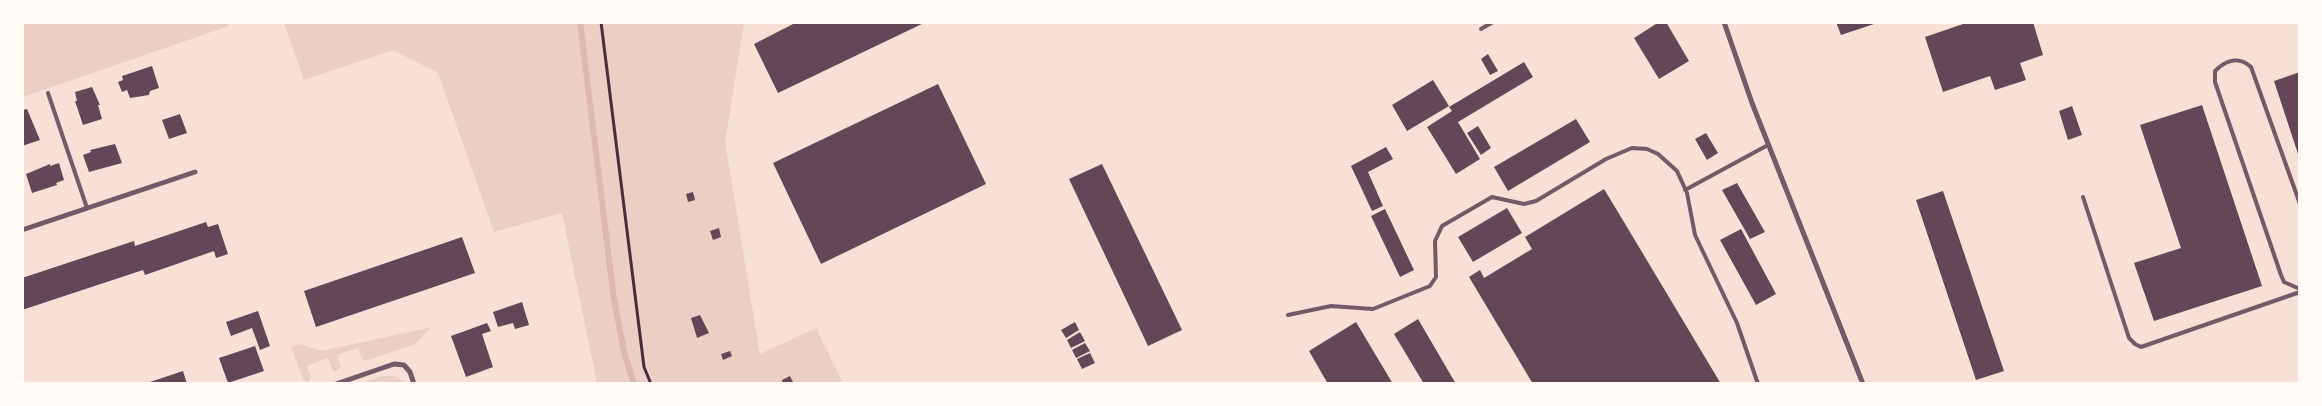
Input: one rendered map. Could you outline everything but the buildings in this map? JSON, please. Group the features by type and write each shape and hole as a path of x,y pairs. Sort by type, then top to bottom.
{"street":[{"path":"1724,22 1768,145 1863,384"},
{"path":"22,230 195,172"},
{"path":"336,384 394,364 404,365 410,372 414,384"}],"lane":[{"path":"1481,29 1494,22"},
{"path":"2300,204 2251,67 2244,61 2236,60 2222,64 2215,71 2215,82 2281,275 2284,282 2300,291"},
{"path":"48,92 87,208"},
{"path":"1685,190 1768,145"},
{"path":"1288,315 1331,306 1373,309 1430,286 1436,277 1435,241 1442,226 1492,197 1524,204 1536,201 1606,160 1632,148 1647,149 1658,154 1677,171 1685,190 1695,235 1737,323 1758,384"},
{"path":"2083,197 2129,338 2140,347 2300,291"}],"path":[{"path":"601,22 641,347 644,367 651,384"}],"shaded area":[{"path":"228,22 229,26 23,97 23,23"},
{"path":"284,23 744,23 725,142 760,354 816,328 843,383 597,383 562,213 494,232 438,73 393,50 304,80"},
{"path":"432,327 415,344 366,361 362,359 358,348 337,355 341,367 336,372 333,370 328,358 307,366 311,377 308,382 303,379 291,347 299,344 322,351"},
{"path":"382,376 395,376 405,383 361,383"}],"waterway":[{"path":"580,22 614,299 624,352 634,384"}]}
